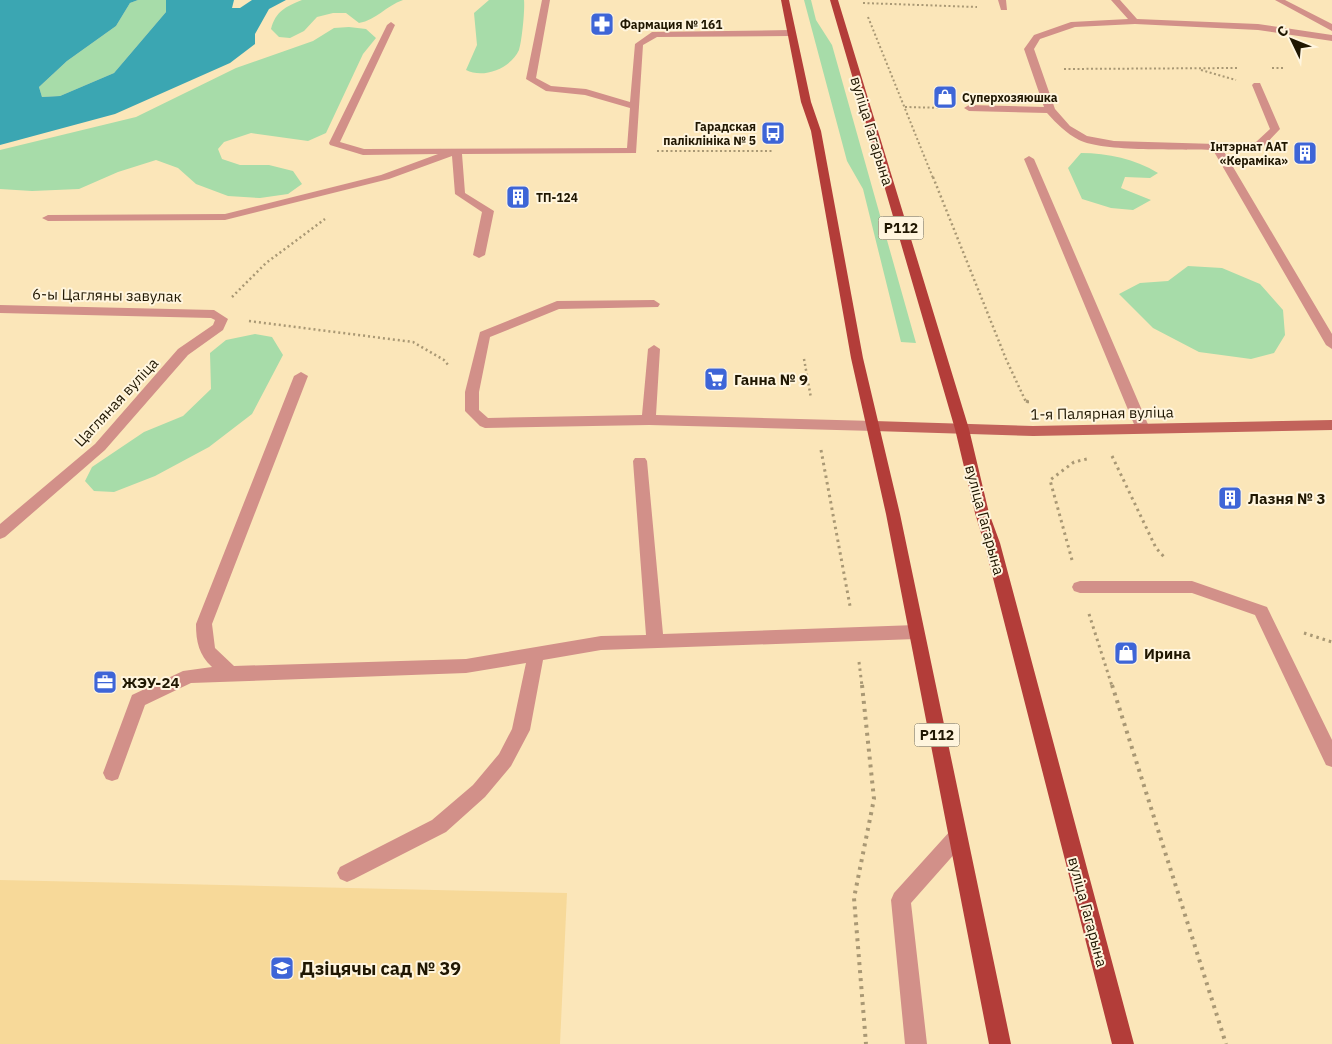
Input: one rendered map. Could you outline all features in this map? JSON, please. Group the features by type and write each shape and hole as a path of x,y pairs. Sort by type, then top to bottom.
{"main road":[{"name":"Р112","path":"785,0 806,102 816,131 858,358 874,426 1000,1044"},
{"name":"вуліца Гагарына","path":"834,0 962,428 982,513 992,543 1123,1044"}],"street":[{"path":"546,0 531,79 549,89 586,92 635,106"},
{"path":"1115,0 1135,21"},
{"path":"1279,0 1332,28"},
{"path":"1257,86 1275,129 1259,145 1216,147 1114,144 1084,139 1066,128 1050,110 1028,49 1037,37 1074,24 1135,21 1258,27 1332,38"},
{"path":"391,25 334,143 363,152 632,151 639,44 655,34 791,33"},
{"path":"968,108 1050,110"},
{"path":"1216,147 1332,345"},
{"path":"48,218 225,217 385,177 457,151"},
{"path":"457,151 460,194 488,211 478,255"},
{"path":"1029,159 1143,429"},
{"path":"654,304 557,305 484,335 472,392 472,411 485,423 649,420 785,423 816,426 874,426"},
{"name":"6-ы Цагляны завулак","path":"0,309 218,316"},
{"name":"Цагляная вуліца","path":"0,533 100,447 183,352 219,327 218,316"},
{"path":"649,420 654,349"},
{"path":"231,673 211,658 204,642 204,624 301,376"},
{"name":"1-я Палярная вуліца","path":"874,426 1033,431 1332,425"},
{"path":"640,462 655,640"},
{"path":"1080,587 1192,587 1261,611 1332,759"},
{"path":"112,773 138,700 190,676 231,673 466,666 601,643 916,632"},
{"path":"347,873 439,826 479,791 505,760 521,730 536,654"},
{"path":"916,1044 901,900 958,836"}],"path":[{"path":"1003,4 862,1 1006,359 1026,402"},
{"path":"1195,68 1257,86"},
{"path":"1036,70 1244,68"},
{"path":"1264,68 1283,68"},
{"path":"905,107 968,108"},
{"path":"632,151 774,151"},
{"path":"339,189 333,213 266,263 228,301 218,316 413,342 444,360 472,392"},
{"path":"804,359 856,634 874,799 854,898 866,1044"},
{"path":"1110,454 1156,548 1192,587"},
{"path":"1050,480 1080,587 1226,1044"},
{"path":"1300,631 1332,642"}],"shaded area":[{"name":"Дзіцячы сад № 39","path":"0,880 567,893 560,1044 0,1044"}],"green space":[{"path":"138,0 168,0 166,12 114,73 60,96 42,97 39,87 67,61 116,26 130,3"},
{"path":"302,0 403,0 376,16 359,23 346,13 333,13 317,17 304,31 290,38 279,37 271,29 276,18 282,10"},
{"path":"489,0 524,0 520,46 515,56 503,67 489,72 473,72 466,70 477,45 474,13"},
{"path":"804,0 811,0 816,20 832,45 916,343 901,342 863,189 847,161"},
{"path":"334,28 366,29 376,38 363,54 326,133 308,141 251,133 224,142 218,149 222,159 240,165 269,165 293,171 302,184 288,194 260,198 228,196 196,184 178,168 156,160 118,172 79,189 32,191 0,189 0,150 136,117 236,68 313,41"},
{"path":"1081,153 1121,158 1140,164 1158,173 1150,178 1125,177 1121,188 1151,200 1133,210 1111,208 1082,199 1068,168"},
{"path":"1188,266 1222,268 1260,284 1283,310 1285,335 1274,353 1251,359 1199,352 1153,328 1119,294 1140,283 1168,281"},
{"path":"255,334 272,337 283,355 252,414 209,447 155,476 114,492 94,491 85,481 92,467 144,432 183,416 211,389 210,353 226,340"}],"water":[{"path":"0,0 138,0 130,3 116,26 67,61 39,87 42,97 60,96 114,73 166,12 166,0 234,0 232,8 240,8 252,0 286,0 269,9 255,34 255,44 230,63 115,114 0,145"}],"place":[{"name":"Фармация № 161","path":"602,24"},
{"name":"Суперхозяюшка","path":"945,97"},
{"name":"Гарадская паліклініка № 5","path":"773,133"},
{"name":"Інтэрнат ААТ «Кераміка»","path":"1305,153"},
{"name":"ТП-124","path":"518,197"},
{"name":"Ганна № 9","path":"716,379"},
{"name":"Лазня № 3","path":"1230,498"},
{"name":"Ирина","path":"1126,653"},
{"name":"ЖЭУ-24","path":"105,682"},
{"name":"Дзіцячы сад № 39","path":"282,968"}]}
